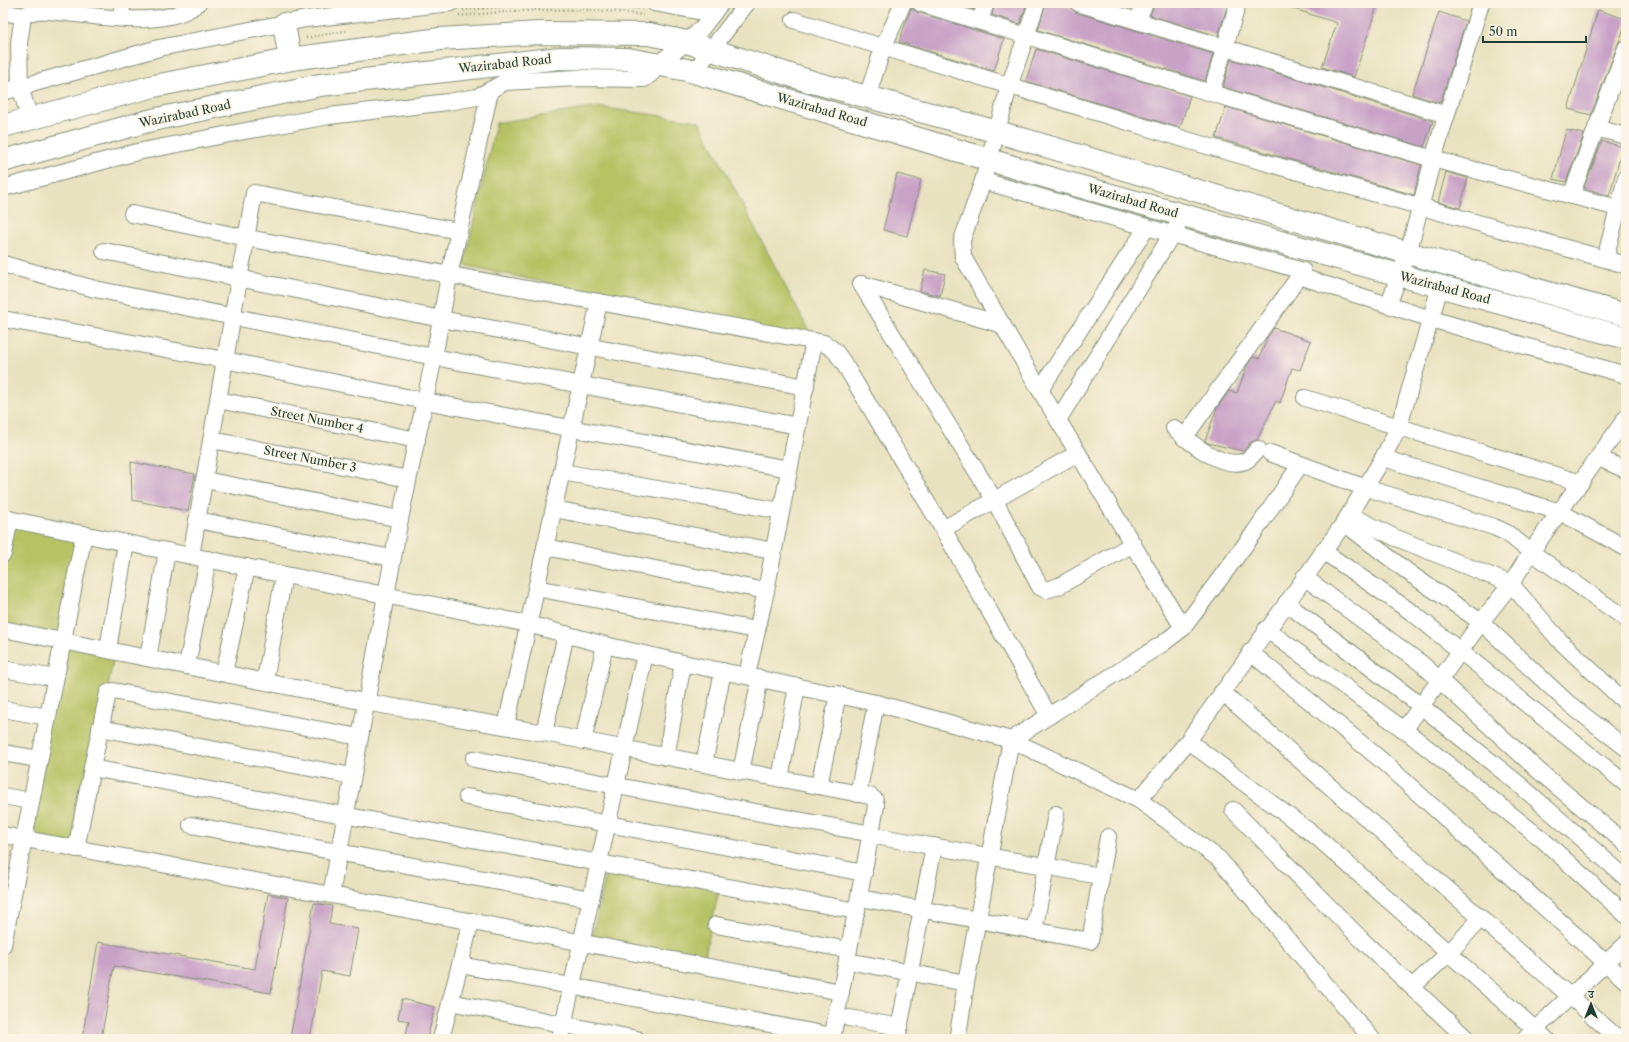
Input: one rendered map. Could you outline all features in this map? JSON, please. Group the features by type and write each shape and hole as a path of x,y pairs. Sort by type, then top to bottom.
{"highway":[{"path":"284,24 290,59"},
{"name":"Wazirabad Road","path":"3,126 154,86 290,59 440,39 529,34 649,34 687,42 812,82 998,132 1408,253 1626,315"},
{"path":"522,62 529,34"},
{"name":"Wazirabad Road","path":"3,161 152,120 320,85 522,62 575,58 628,59 659,63 694,72 1182,215 1626,338"}],"street":[{"path":"30,119 20,87 19,43 23,16 31,10 122,11 159,18 171,16 192,8 198,3"},
{"path":"694,72 747,3"},
{"path":"867,97 883,48 903,3"},
{"path":"920,3 944,6 980,22 1433,159 1618,208"},
{"path":"980,22 986,3"},
{"path":"1037,3 1010,87 983,181 962,240 963,257 1040,390 1183,628"},
{"path":"1078,3 1447,115"},
{"path":"1138,22 1145,3"},
{"path":"1211,93 1238,3"},
{"path":"1388,305 1408,253 1433,159 1481,3"},
{"path":"652,6 717,9"},
{"path":"3,92 159,48 306,19 455,7"},
{"path":"505,82 577,78 644,79 652,73 659,63 687,42 717,9"},
{"path":"3,12 23,16"},
{"path":"794,20 1197,143 1626,265"},
{"path":"1571,196 1626,48"},
{"path":"3,188 137,152 329,116 469,99 490,91 505,82 522,62"},
{"path":"331,895 384,596 434,357 449,276 490,91"},
{"path":"1596,128 1626,136"},
{"path":"1605,259 1626,178"},
{"path":"983,181 1303,271 1179,433 1214,458 1233,462 1247,460 1264,451 1366,488 1494,526 1507,533 1531,552 1626,619"},
{"path":"190,556 205,480 254,194 459,231"},
{"path":"132,214 247,238 449,276 824,343 835,351 843,362 943,529 1049,716"},
{"path":"1058,420 1173,234 1182,215"},
{"path":"1040,390 1147,227"},
{"path":"104,251 441,318 806,387"},
{"path":"3,264 95,289 434,357 798,426"},
{"path":"1300,276 1431,319 1626,375"},
{"path":"1003,325 861,284 995,501 1040,587 1046,590 1059,586 1133,544"},
{"path":"1138,800 1188,741 1266,629 1347,519 1366,488 1399,426 1440,287"},
{"path":"506,726 599,302"},
{"path":"3,319 225,360 425,401 789,469"},
{"path":"742,772 753,676 756,630 766,591 814,341"},
{"path":"1305,398 1581,483"},
{"name":"Street Number 4","path":"218,400 417,440"},
{"path":"1404,730 1510,584 1626,418"},
{"name":"Street Number 3","path":"212,440 408,479"},
{"path":"943,529 1078,453"},
{"path":"1383,458 1560,512 1626,548"},
{"path":"1599,458 1626,470"},
{"path":"958,1034 966,983 1012,740 1162,644 1183,628 1254,533 1300,465"},
{"path":"562,472 781,511"},
{"path":"205,480 400,519"},
{"path":"554,509 773,552"},
{"path":"3,554 6,519 528,624 605,645 683,663 753,676 876,703 1012,740 1138,800 1219,859 1372,1039"},
{"path":"1347,519 1510,584 1560,641 1626,703"},
{"path":"1347,519 1412,575 1481,622 1568,703 1626,748"},
{"path":"197,520 392,558"},
{"path":"3,945 10,876 24,839 84,534"},
{"path":"108,649 126,543"},
{"path":"545,547 766,591"},
{"path":"148,658 167,551"},
{"path":"1323,552 1414,614 1626,784"},
{"path":"187,665 208,559"},
{"path":"224,673 247,567"},
{"path":"265,681 284,575"},
{"path":"1304,577 1440,679 1540,772 1626,844"},
{"path":"536,588 756,630"},
{"path":"1286,603 1421,706 1520,785 1626,878"},
{"path":"3,629 365,702 544,733 870,796 875,800 876,835 864,873 858,905 854,956 841,992 832,1038 460,965"},
{"path":"1266,629 1404,730 1543,840 1626,915"},
{"path":"544,733 566,634"},
{"path":"583,741 605,645"},
{"path":"1250,652 1380,758 1626,981"},
{"path":"562,1032 645,654"},
{"path":"666,757 683,663"},
{"path":"3,669 55,678"},
{"path":"704,764 724,671"},
{"path":"780,779 797,686"},
{"path":"76,849 100,728 108,694 113,691 359,738"},
{"path":"1222,692 1619,1039"},
{"path":"819,786 838,694"},
{"path":"858,794 876,703"},
{"path":"3,709 48,717"},
{"path":"100,728 352,776"},
{"path":"1188,741 1318,838 1449,953 1535,1036 1571,996 1626,944"},
{"path":"3,753 40,760"},
{"path":"474,759 990,857 1100,876"},
{"path":"92,768 345,814 598,865 858,905 921,910 1090,941 1100,876 1108,837"},
{"path":"3,796 31,801"},
{"path":"467,797 864,873"},
{"path":"1233,810 1361,939 1467,1039"},
{"path":"1034,931 1056,814"},
{"path":"191,825 591,899"},
{"path":"3,835 471,921 841,992"},
{"path":"849,1018 899,1033 934,846"},
{"path":"1412,987 1449,953 1481,918"},
{"path":"441,1039 471,921"},
{"path":"716,925 854,956 910,972 966,983"},
{"path":"450,1002 562,1032 637,1039"}],"path":[{"path":"455,7 552,3"},
{"path":"590,3 652,6"}],"green space":[{"path":"598,107 699,121 814,341 464,265 496,123"},
{"path":"10,519 84,534 63,640 115,651 76,849 24,839 63,641 3,629 3,554"},
{"path":"607,869 719,890 702,969 590,947"}],"building":[{"path":"952,3 976,3 974,10"},
{"path":"995,3 1027,3 1020,24 992,15"},
{"path":"1046,3 1058,3 1070,7 1075,12 1213,54 1205,81 1038,30"},
{"path":"1154,3 1228,3 1218,36 1150,15"},
{"path":"1282,3 1378,3 1354,77 1322,67 1337,23 1282,5"},
{"path":"911,8 917,12 1004,39 994,71 899,42"},
{"path":"1598,10 1626,19 1626,23 1591,115 1568,109"},
{"path":"1439,12 1466,21 1440,103 1412,94"},
{"path":"1036,49 1190,96 1180,128 1026,81"},
{"path":"1231,59 1433,121 1424,147 1223,87"},
{"path":"1226,107 1421,165 1414,195 1216,138"},
{"path":"1566,130 1584,134 1566,182 1553,179"},
{"path":"1602,141 1623,147 1609,196 1584,188"},
{"path":"1446,172 1468,178 1460,208 1438,202"},
{"path":"897,174 921,180 907,236 883,230"},
{"path":"925,270 945,274 940,296 920,291"},
{"path":"1274,328 1311,341 1300,370 1292,368 1280,403 1276,401 1257,440 1251,442 1243,451 1208,443 1205,441 1217,408 1229,391 1237,393 1247,366 1253,357 1259,359 1267,338"},
{"path":"131,462 195,474 188,511 132,500"},
{"path":"268,894 288,898 271,993 114,966 101,1039 82,1039 98,942 255,969"},
{"path":"314,903 332,906 329,924 358,929 350,976 322,971 310,1039 290,1039"},
{"path":"402,999 435,1007 427,1039 405,1039 409,1021 398,1019"}]}
